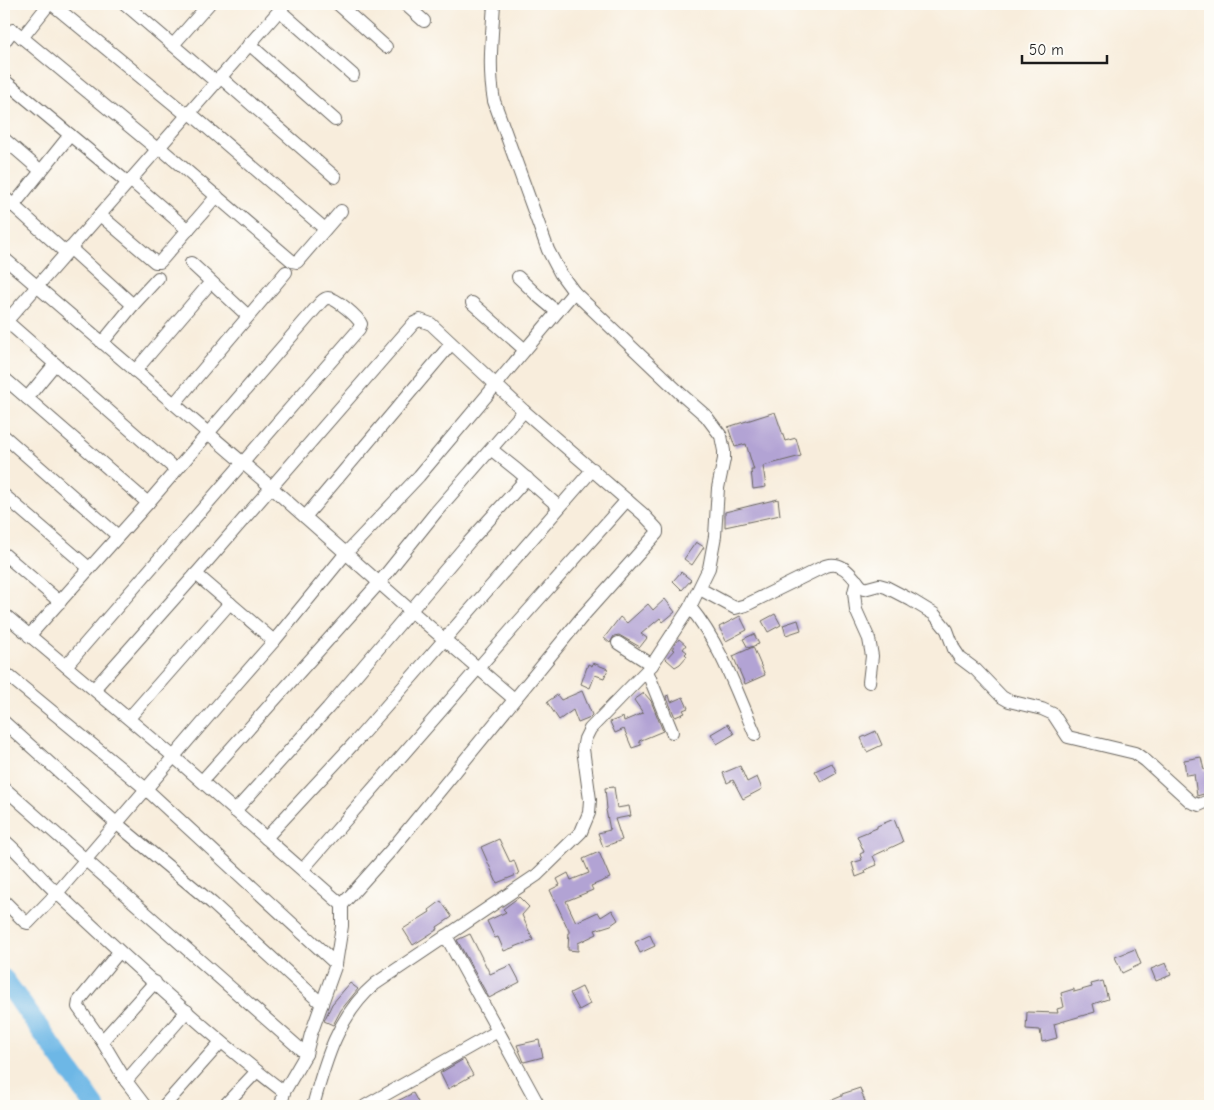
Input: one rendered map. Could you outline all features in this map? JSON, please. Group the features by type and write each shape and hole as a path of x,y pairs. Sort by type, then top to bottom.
{"street":[{"path":"22,38 51,4 188,114 325,229"},
{"path":"125,4 335,176"},
{"path":"338,4 386,47"},
{"path":"405,4 424,21"},
{"path":"313,1106 326,1062 342,1025 351,1008 363,994 537,875 580,832 589,813 590,800 584,749 585,739 590,729 650,668 690,607 709,568 717,496 724,459 721,436 706,416 574,292 560,273 548,250 494,101 490,68 494,4"},
{"path":"173,45 205,5"},
{"path":"176,470 5,321 282,7 354,75"},
{"path":"4,42 13,30 217,196 292,261 297,262 340,211"},
{"path":"249,44 335,120"},
{"path":"4,80 188,230"},
{"path":"70,135 41,171 9,201 133,305"},
{"path":"4,139 41,171"},
{"path":"100,215 155,262 160,262 217,196"},
{"path":"4,258 514,699"},
{"path":"191,263 248,316"},
{"path":"174,404 286,272"},
{"path":"518,277 557,312"},
{"path":"102,343 158,278"},
{"path":"135,371 211,282"},
{"path":"4,901 25,922 28,922 57,893 274,641 346,553 419,476 574,292"},
{"path":"29,636 148,503 321,302 328,298 334,299 358,319 361,324 359,329 66,666"},
{"path":"472,303 525,350"},
{"path":"94,689 414,323 420,320 431,324 524,411 593,469 653,523 657,529 657,533 582,617 392,849 342,905 342,926 336,964 311,1034 306,1054 284,1092 281,1106"},
{"path":"305,517 451,344"},
{"path":"27,398 55,364"},
{"path":"4,378 148,503"},
{"path":"202,781 379,583 436,512 524,411"},
{"path":"4,436 118,536"},
{"path":"492,450 527,478 558,507"},
{"path":"266,838 356,740 593,469"},
{"path":"235,811 328,708 410,610 527,478"},
{"path":"4,495 89,568"},
{"path":"303,870 627,500"},
{"path":"4,554 60,602"},
{"path":"700,589 735,608 746,605 832,564 847,570 865,589 879,585 886,587 934,614 948,630 954,649 960,658 976,670 1008,701 1042,709 1053,714 1068,737 1135,753 1191,802 1200,805 1210,800"},
{"path":"196,574 274,641"},
{"path":"856,581 854,592 856,610 869,639 872,656 869,682"},
{"path":"128,718 230,603"},
{"path":"690,607 702,621 720,653 755,734"},
{"path":"4,614 202,781 342,905"},
{"path":"618,643 650,668 672,732"},
{"path":"4,672 146,789 336,964"},
{"path":"4,722 116,823 212,903 322,1004"},
{"path":"4,788 84,861 306,1054"},
{"path":"4,840 119,952 221,1042 284,1092"},
{"path":"446,936 539,1106"},
{"path":"119,952 78,1004 80,1012 102,1041 126,1081 145,1106"},
{"path":"102,1041 155,982"},
{"path":"126,1081 187,1011"},
{"path":"366,1106 498,1031"},
{"path":"164,1106 221,1042"},
{"path":"224,1106 256,1071"}],"building":[{"path":"775,412 785,441 796,438 801,456 763,466 766,487 753,489 751,470 754,470 746,444 735,447 728,427"},
{"path":"778,499 780,515 725,527 725,512"},
{"path":"696,542 704,547 692,565 684,559"},
{"path":"681,572 691,580 682,590 673,581"},
{"path":"665,599 675,612 663,622 660,618 641,634 647,638 640,647 619,635 614,636 610,643 604,638 620,617 627,623 648,604 653,610"},
{"path":"775,614 781,625 768,632 762,621"},
{"path":"740,616 747,630 726,641 719,627"},
{"path":"798,620 801,630 786,635 783,625"},
{"path":"754,634 759,644 748,648 743,639"},
{"path":"679,639 686,645 683,649 687,652 685,654 687,656 675,667 666,659 674,650 672,649"},
{"path":"753,647 765,675 745,684 733,656"},
{"path":"593,663 608,669 604,678 595,675 590,688 581,684 588,664 592,666"},
{"path":"582,691 592,715 578,723 573,710 559,720 547,702 557,695 561,700"},
{"path":"644,693 651,701 663,731 639,741 641,745 632,748 624,729 615,733 610,722 623,717 624,721 643,713 634,700"},
{"path":"669,695 671,702 683,697 688,708 683,710 685,713 675,717 666,696"},
{"path":"728,724 734,734 717,744 711,734"},
{"path":"876,731 882,745 867,752 861,738"},
{"path":"1201,757 1204,770 1210,770 1210,792 1197,796 1194,774 1186,775 1184,760"},
{"path":"832,763 837,773 821,782 815,771"},
{"path":"740,766 747,782 757,777 762,789 743,799 733,780 727,783 723,773"},
{"path":"614,787 617,808 629,806 631,816 615,819 622,840 603,847 598,833 610,830 606,810 605,788"},
{"path":"894,819 903,842 873,856 877,865 865,870 866,873 856,877 852,863 862,860 860,854 864,852 857,836"},
{"path":"499,839 510,862 514,860 519,874 497,883 481,847"},
{"path":"599,852 610,878 591,886 593,890 566,901 576,922 598,912 601,917 612,910 618,920 611,925 595,930 597,934 578,943 578,951 568,950 569,931 550,890 560,885 557,879 568,873 571,880 589,873 583,859"},
{"path":"519,897 529,907 522,915 533,940 504,951 498,937 495,938 487,921 506,912 503,909"},
{"path":"441,901 452,917 437,927 438,929 413,945 403,929 430,912 429,910"},
{"path":"470,934 490,974 511,965 520,982 489,998 457,940"},
{"path":"650,935 655,946 640,953 635,942"},
{"path":"1135,949 1141,964 1122,973 1115,957"},
{"path":"1166,963 1171,975 1156,981 1151,969"},
{"path":"1103,981 1108,999 1093,1004 1095,1012 1054,1024 1057,1038 1042,1042 1040,1030 1026,1029 1027,1012 1058,1013 1057,1009 1064,1007 1061,993 1092,987 1091,984"},
{"path":"350,983 358,989 341,1010 333,1025 324,1021 332,1004"},
{"path":"582,987 590,1004 579,1010 570,993"},
{"path":"539,1040 543,1057 524,1062 517,1045"},
{"path":"464,1059 473,1075 448,1089 440,1073"},
{"path":"860,1088 865,1102 854,1106 818,1106 842,1096 842,1094"},
{"path":"413,1093 420,1106 388,1106"}],"waterway":[{"path":"4,979 95,1106"}]}
